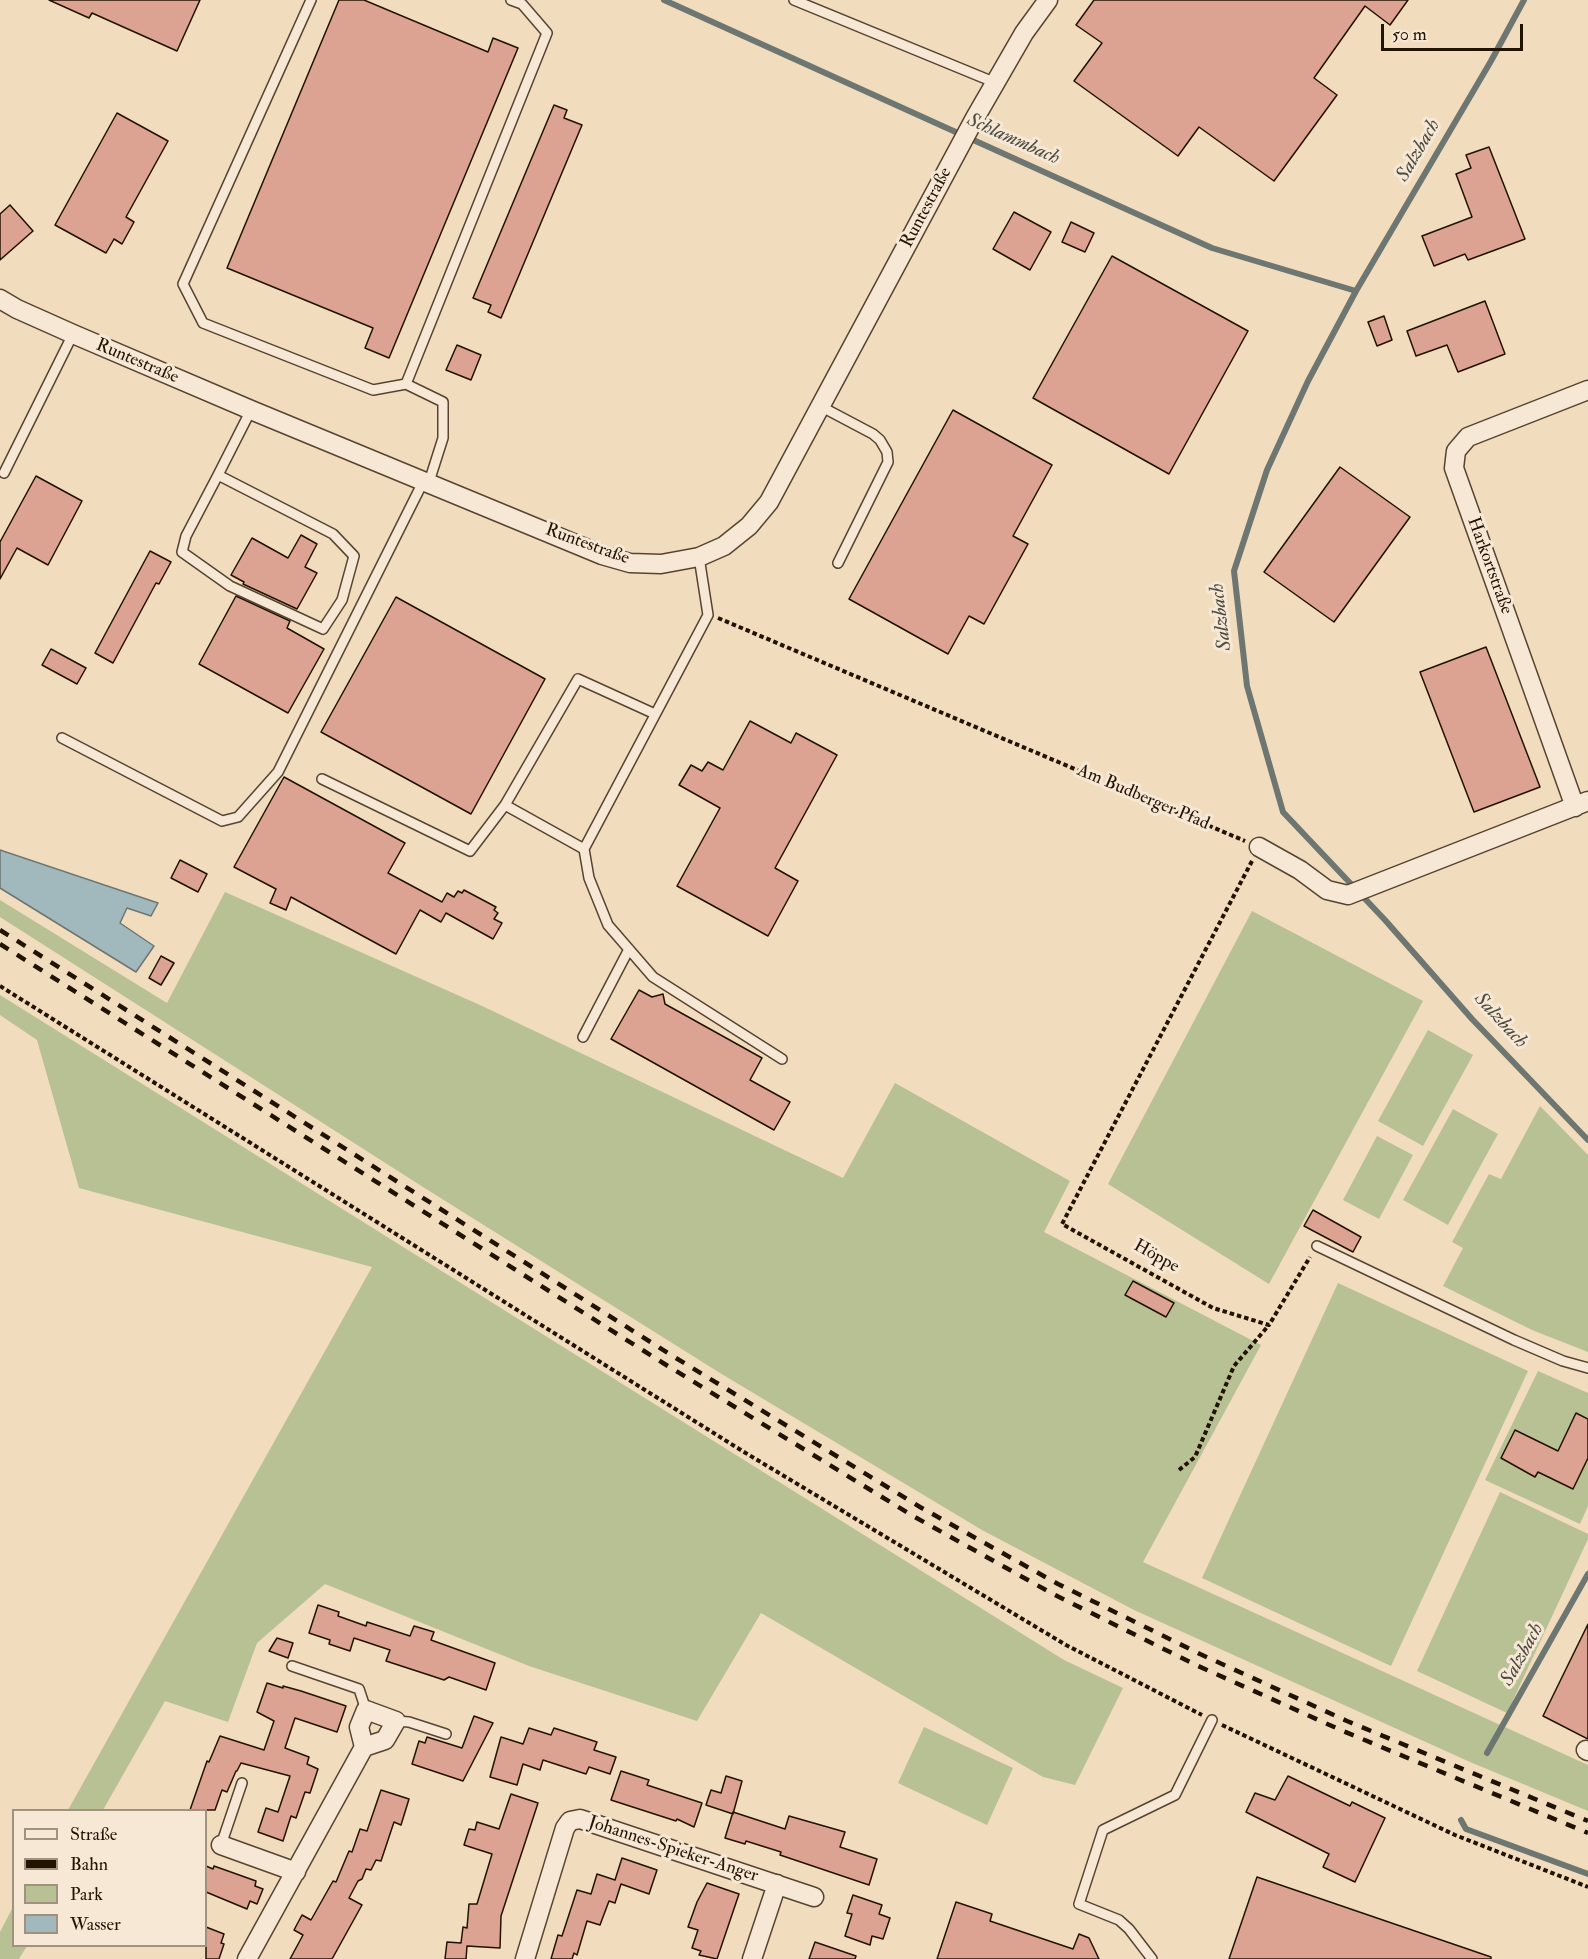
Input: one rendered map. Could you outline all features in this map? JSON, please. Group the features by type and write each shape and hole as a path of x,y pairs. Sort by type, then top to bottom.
{"street":[{"name":"Runtestraße","path":"0,300 73,334 251,410 602,555 630,563 661,564 699,557 724,546 749,526 769,502 975,118 1024,33 1048,0"},
{"name":"Harkortstraße","path":"1581,804 1454,468 1456,451 1468,437 1588,390"},
{"path":"1259,847 1300,870 1327,890 1348,895 1581,804"},
{"path":"247,1959 364,1747 359,1727 366,1710 396,1721 385,1740 364,1747"},
{"name":"Johannes-Spieker-Anger","path":"525,1959 565,1828 570,1821 580,1819 814,1897"},
{"path":"220,1845 296,1872"},
{"name":"Johannes-Spieker-Anger","path":"752,1959 777,1884"}],"lane":[{"path":"62,738 222,821 238,817 278,772 427,481 443,438 443,402 406,384 373,390 203,323 183,284 311,0"},
{"path":"406,384 547,33 522,4 511,0"},
{"path":"794,0 996,82"},
{"path":"4,472 73,334"},
{"path":"820,406 873,434 880,440 887,452 888,462 838,562"},
{"path":"218,475 333,534 354,556 342,600 323,629 230,586 182,552 186,536 251,410"},
{"path":"699,557 708,615 584,849 589,878 608,925 653,977 782,1059"},
{"path":"322,779 470,851 505,805 579,679 655,714"},
{"path":"505,805 584,849"},
{"path":"583,1037 629,949"},
{"path":"1317,1246 1514,1340 1563,1361 1588,1368"},
{"path":"292,1666 359,1689 366,1710"},
{"path":"1152,1959 1129,1929 1119,1920 1079,1904 1103,1830 1175,1796 1212,1720"},
{"path":"396,1721 409,1722 446,1734"},
{"path":"220,1845 242,1783"}],"path":[{"name":"Am Budberger Pfad","path":"708,615 1259,847"},
{"name":"Höppe","path":"1259,847 1062,1224 1213,1308 1269,1325"},
{"path":"0,986 744,1452 1066,1645 1212,1720 1455,1835 1588,1887"},
{"path":"1179,1470 1195,1457 1234,1366 1269,1325 1317,1246"}],"green space":[{"path":"225,892 480,1005 843,1178 895,1083 1070,1181 1044,1232 1261,1345 1143,1562 1588,1765 1588,1811 1470,1762 1134,1610 982,1530 720,1373 0,917 0,900 167,1003"},
{"path":"1252,911 1423,1001 1269,1284 1108,1184"},
{"path":"0,995 1064,1660 1123,1688 1075,1785 1043,1777 761,1613 697,1721 529,1666 325,1584 257,1643 228,1722 165,1701 104,1809 69,1809 372,1267 79,1188 37,1040 0,1015"},
{"path":"1428,1030 1473,1055 1423,1146 1378,1121"},
{"path":"1540,1106 1588,1155 1588,1352 1532,1330 1443,1286 1463,1248 1452,1242 1489,1174 1501,1179"},
{"path":"1453,1109 1498,1134 1448,1225 1403,1200"},
{"path":"1377,1136 1413,1155 1379,1219 1343,1200"},
{"path":"1338,1283 1528,1371 1391,1666 1202,1578"},
{"path":"1538,1371 1588,1393 1588,1506 1580,1524 1485,1480"},
{"path":"1500,1492 1588,1534 1588,1539 1507,1713 1417,1671"},
{"path":"924,1727 1013,1768 987,1825 898,1783"},
{"path":"12,1909 12,1947 26,1947 19,1959 0,1959 0,1932"}],"water":[{"path":"0,850 158,903 151,916 127,908 120,923 154,946 136,972 0,888"}],"building":[{"path":"49,0 200,0 177,51 92,13 89,18"},
{"path":"339,0 364,0 488,52 493,38 518,48 389,358 365,348 373,328 227,268"},
{"path":"1094,0 1408,0 1390,25 1365,6 1314,78 1337,95 1274,181 1199,127 1178,156 1074,81 1102,43 1076,25"},
{"path":"554,105 567,110 564,118 582,125 501,318 488,312 491,305 473,298"},
{"path":"117,113 168,141 126,217 134,222 122,244 114,239 106,253 55,225"},
{"path":"1489,147 1525,239 1468,260 1465,254 1434,266 1422,236 1472,217 1456,174 1471,168 1466,155"},
{"path":"10,205 33,231 0,260 0,214"},
{"path":"1014,212 1051,232 1030,270 993,249"},
{"path":"1071,222 1094,233 1085,252 1062,242"},
{"path":"1112,256 1248,331 1169,474 1033,398"},
{"path":"1485,301 1505,354 1458,372 1447,345 1416,356 1407,331"},
{"path":"1384,316 1392,340 1377,346 1368,322"},
{"path":"457,345 481,355 471,380 446,370"},
{"path":"953,410 1052,465 1013,536 1028,544 984,624 969,616 948,654 849,599"},
{"path":"1340,467 1410,517 1334,622 1264,572"},
{"path":"36,476 82,501 48,565 17,548 0,579 0,542"},
{"path":"301,535 317,544 305,567 317,573 297,609 243,584 244,582 231,575 252,538 288,558"},
{"path":"150,551 171,562 159,584 156,583 113,663 95,653"},
{"path":"236,596 290,621 287,628 324,649 288,713 199,664"},
{"path":"396,597 545,679 471,814 321,732"},
{"path":"1486,647 1540,787 1474,812 1420,672"},
{"path":"51,649 86,668 77,684 42,665"},
{"path":"750,721 791,743 796,733 837,755 775,868 798,881 768,936 677,886 720,808 679,785 691,765 702,771 708,762 723,770"},
{"path":"284,777 405,843 388,873 442,902 447,893 454,897 458,891 462,893 464,890 496,907 494,910 498,913 494,919 502,923 493,939 446,913 441,922 420,910 396,954 291,897 286,910 270,903 276,889 234,867"},
{"path":"180,860 207,874 198,892 171,878"},
{"path":"161,956 174,963 161,985 149,978"},
{"path":"639,990 652,997 663,994 665,1004 762,1058 750,1080 790,1102 774,1130 611,1039"},
{"path":"1313,1210 1361,1237 1353,1252 1304,1226"},
{"path":"1133,1281 1174,1303 1166,1317 1125,1295"},
{"path":"1576,1413 1588,1419 1588,1458 1573,1489 1538,1472 1535,1477 1501,1458 1515,1430 1558,1451"},
{"path":"318,1605 339,1612 338,1616 366,1626 367,1622 410,1636 414,1626 434,1632 431,1640 495,1663 486,1690 449,1677 444,1680 386,1661 390,1650 354,1638 350,1651 329,1644 330,1640 309,1633"},
{"path":"1588,1624 1588,1739 1543,1716"},
{"path":"277,1638 293,1643 288,1658 269,1651"},
{"path":"267,1683 301,1691 346,1706 337,1732 295,1718 285,1748 309,1757 307,1764 318,1769 310,1793 305,1792 296,1818 291,1816 283,1841 258,1832 266,1808 278,1812 290,1776 241,1763 227,1792 222,1790 215,1810 190,1809 207,1761 209,1762 220,1736 264,1750 274,1721 257,1712"},
{"path":"474,1716 493,1723 463,1781 412,1764 419,1741 425,1743 427,1737 462,1748"},
{"path":"529,1728 551,1735 554,1728 597,1742 594,1750 616,1757 610,1774 589,1767 586,1774 543,1760 540,1770 523,1764 517,1785 490,1777 501,1737 523,1744"},
{"path":"621,1771 649,1780 647,1785 702,1803 694,1827 677,1819 676,1821 611,1800"},
{"path":"726,1776 742,1781 733,1814 706,1805 711,1790 721,1793"},
{"path":"1288,1776 1350,1806 1352,1802 1385,1818 1355,1882 1323,1867 1329,1854 1246,1812 1255,1793 1275,1800"},
{"path":"381,1790 409,1799 401,1825 394,1822 381,1861 376,1860 371,1870 366,1869 349,1898 362,1905 332,1959 290,1959 303,1935 294,1930 302,1915 311,1920 333,1881 336,1882 349,1851 352,1852 360,1829 367,1831"},
{"path":"511,1794 538,1803 501,1916 500,1948 467,1946 466,1959 445,1959 447,1942 461,1943 463,1927 467,1928 469,1904 477,1904 492,1854 464,1845 469,1829 475,1830 477,1822 499,1829"},
{"path":"733,1812 785,1829 789,1816 845,1832 840,1847 877,1859 869,1885 780,1855 781,1852 746,1841 745,1844 725,1838"},
{"path":"622,1858 657,1870 649,1894 621,1884 615,1903 609,1901 600,1925 587,1921 577,1955 574,1953 572,1959 551,1959 558,1935 562,1936 577,1890 591,1894 597,1874 615,1880"},
{"path":"207,1866 213,1869 214,1866 256,1881 255,1886 263,1889 257,1904 250,1901 247,1909 207,1892"},
{"path":"1257,1877 1491,1957 1491,1959 1229,1959"},
{"path":"707,1883 739,1894 717,1959 699,1955 701,1951 692,1948 698,1930 688,1927"},
{"path":"853,1895 882,1905 879,1914 890,1918 883,1939 872,1936 870,1945 845,1936 852,1914 847,1913"},
{"path":"956,1902 992,1914 990,1921 1073,1949 1079,1934 1089,1938 1099,1959 937,1959"},
{"path":"207,1927 224,1934 221,1943 224,1944 219,1959 206,1959"},
{"path":"815,1942 856,1956 855,1959 809,1959"}],"waterway":[{"name":"Schlammbach","path":"664,0 1212,248 1356,291"},
{"name":"Salzbach","path":"1524,0 1491,61 1356,291 1308,381 1267,470 1234,571 1247,686 1283,812 1385,920 1472,1019 1588,1140"},
{"name":"Salzbach","path":"1487,1753 1588,1574"},
{"name":"Salzbach","path":"1461,1820 1466,1829 1588,1874"}],"railway":[{"path":"0,930 671,1355 920,1507 1058,1584 1200,1654 1347,1721 1588,1821"},
{"path":"0,944 663,1363 913,1516 1053,1594 1196,1665 1343,1731 1588,1833"}]}
